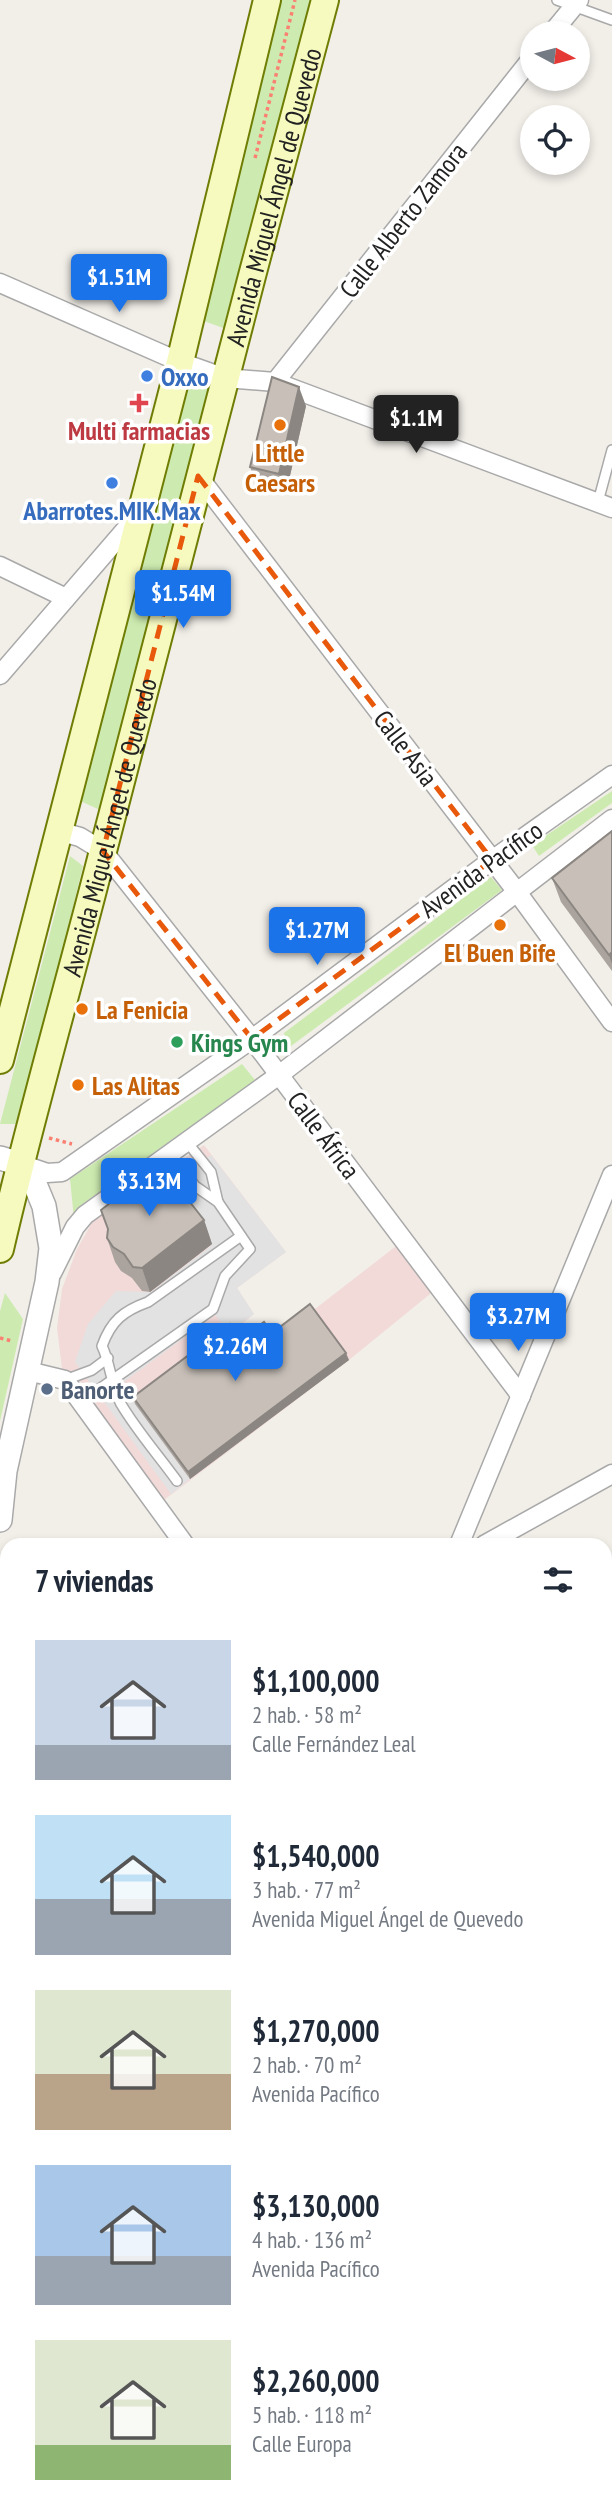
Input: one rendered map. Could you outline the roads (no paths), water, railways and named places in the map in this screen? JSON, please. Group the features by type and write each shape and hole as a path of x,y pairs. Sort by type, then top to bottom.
{"main road":[{"name":"Avenida Miguel Ángel de Quevedo","path":"0,1060 180,362 267,0"},
{"name":"Avenida Miguel Ángel de Quevedo","path":"0,1249 10,1161 27,1133 325,0"}],"street":[{"path":"559,21 570,2"},
{"name":"Calle Alberto Zamora","path":"275,382 520,73"},
{"path":"0,283 180,362 225,378 275,382 605,505"},
{"name":"Calle Asia","path":"198,476 517,892 612,1021"},
{"path":"0,675 139,514"},
{"path":"0,566 66,598"},
{"name":"Avenida Pacífico","path":"10,1161 55,1174 62,1172 251,1039 492,860 612,775"},
{"name":"Avenida Pacífico","path":"47,1282 75,1227 85,1215 279,1075 612,819"},
{"name":"Calle África","path":"58,831 80,837 103,851 279,1075 521,1396"},
{"path":"0,1520 6,1444 28,1371 47,1282 51,1248 47,1219 32,1177 10,1161"},
{"path":"462,1538 612,1175"},
{"path":"28,1371 65,1380 180,1538"},
{"path":"497,1538 612,1474"}],"lane":[{"path":"570,2 612,20"},
{"path":"605,505 612,450"},
{"path":"81,1402 213,1309 225,1276 250,1249 218,1202 211,1172 187,1142"},
{"path":"171,1153 195,1186 218,1202"},
{"path":"177,1481 121,1404 102,1346 110,1326 241,1236"},
{"path":"65,1380 92,1370 108,1358"}],"place":[{"name":"Oxxo","path":"147,376"},
{"name":"Multi farmacias","path":"139,403"},
{"name":"Little Caesars","path":"280,425"},
{"name":"Abarrotes.MIK.Max","path":"112,483"},
{"name":"El Buen Bife","path":"500,925"},
{"name":"La Fenicia","path":"82,1009"},
{"name":"Kings Gym","path":"177,1042"},
{"name":"Las Alitas","path":"78,1085"},
{"name":"Banorte","path":"47,1389"}]}
